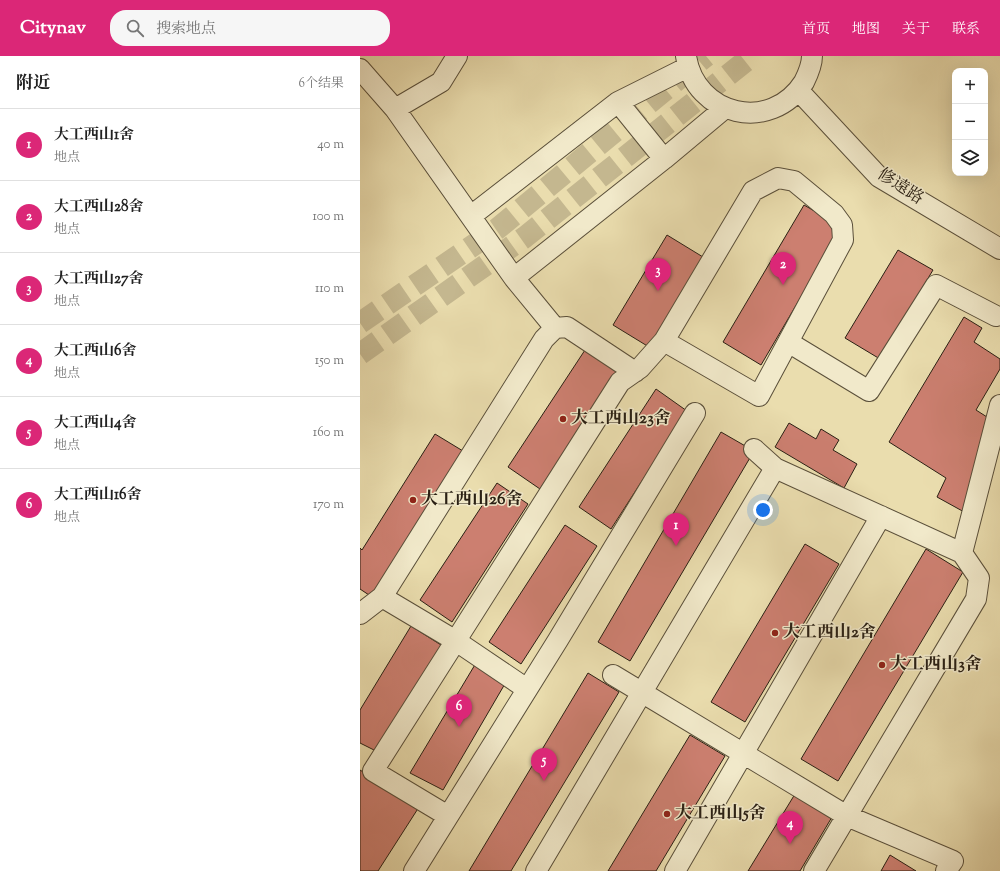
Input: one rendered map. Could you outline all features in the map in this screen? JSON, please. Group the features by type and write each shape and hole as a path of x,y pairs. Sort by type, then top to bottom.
{"street":[{"path":"396,109 442,82 457,56"},
{"path":"471,216 618,102 687,62 696,84 708,98 724,108 744,113 764,111 783,104 798,90 807,76 813,57"},
{"path":"360,69 396,109 514,278 555,328"},
{"name":"修遠路","path":"798,90 879,177 1000,248"},
{"path":"618,102 664,159"},
{"path":"514,278 664,159 724,108"},
{"path":"448,816 373,771 620,382 635,372 664,341 753,191 778,178 794,180 834,214 842,225 843,240 759,396 664,341"},
{"path":"788,342 869,391 936,285 999,315"},
{"path":"360,614 382,597 544,339 555,328 567,327 635,372"},
{"path":"962,553 1000,405"},
{"path":"414,871 695,413"},
{"path":"754,449 776,468 962,553 979,578 976,599 814,871"},
{"path":"536,871 776,468"},
{"path":"675,871 881,516"},
{"path":"382,597 456,641 527,689"},
{"path":"613,675 847,816 952,861 946,871"}],"building":[{"path":"804,205 842,227 761,365 723,342"},
{"path":"667,235 703,257 649,347 613,325"},
{"path":"898,250 933,270 880,359 845,338"},
{"path":"964,317 982,328 974,342 1000,359 1000,369 976,410 987,417 966,513 937,497 946,478 889,442"},
{"name":"大工西山23舍","path":"585,350 617,371 540,489 508,467"},
{"path":"656,389 687,411 611,529 579,507"},
{"path":"789,423 816,439 821,429 839,440 833,450 857,464 844,488 775,447"},
{"path":"721,432 754,451 630,661 598,642"},
{"name":"大工西山26舍","path":"435,434 463,451 372,597 360,589 360,548 362,550"},
{"path":"497,483 528,504 452,622 420,600"},
{"path":"565,525 597,546 521,664 489,642"},
{"name":"大工西山2舍","path":"805,544 839,564 745,722 711,702"},
{"name":"大工西山3舍","path":"926,549 963,572 838,781 801,759"},
{"path":"411,626 441,645 378,752 360,743 360,710"},
{"path":"476,663 506,682 443,790 410,773"},
{"path":"588,673 619,692 511,871 469,871"},
{"name":"大工西山5舍","path":"690,735 725,756 656,871 608,871"},
{"path":"360,770 419,807 378,871 360,871"},
{"path":"795,794 832,817 800,871 748,871"},
{"path":"890,855 916,871 881,871"}],"tunnel":[{"path":"360,323 497,229 706,56"},
{"path":"360,354 525,237 752,56"}],"place":[{"name":"大工西山28舍","path":"783,285"},
{"name":"大工西山27舍","path":"658,291"},
{"name":"大工西山23舍","path":"563,419"},
{"name":"大工西山26舍","path":"413,500"},
{"name":"大工西山1舍","path":"676,546"},
{"name":"大工西山2舍","path":"775,633"},
{"name":"大工西山3舍","path":"882,665"},
{"name":"大工西山16舍","path":"459,727"},
{"name":"大工西山4舍","path":"544,781"},
{"name":"大工西山5舍","path":"667,814"},
{"name":"大工西山6舍","path":"790,844"}]}
